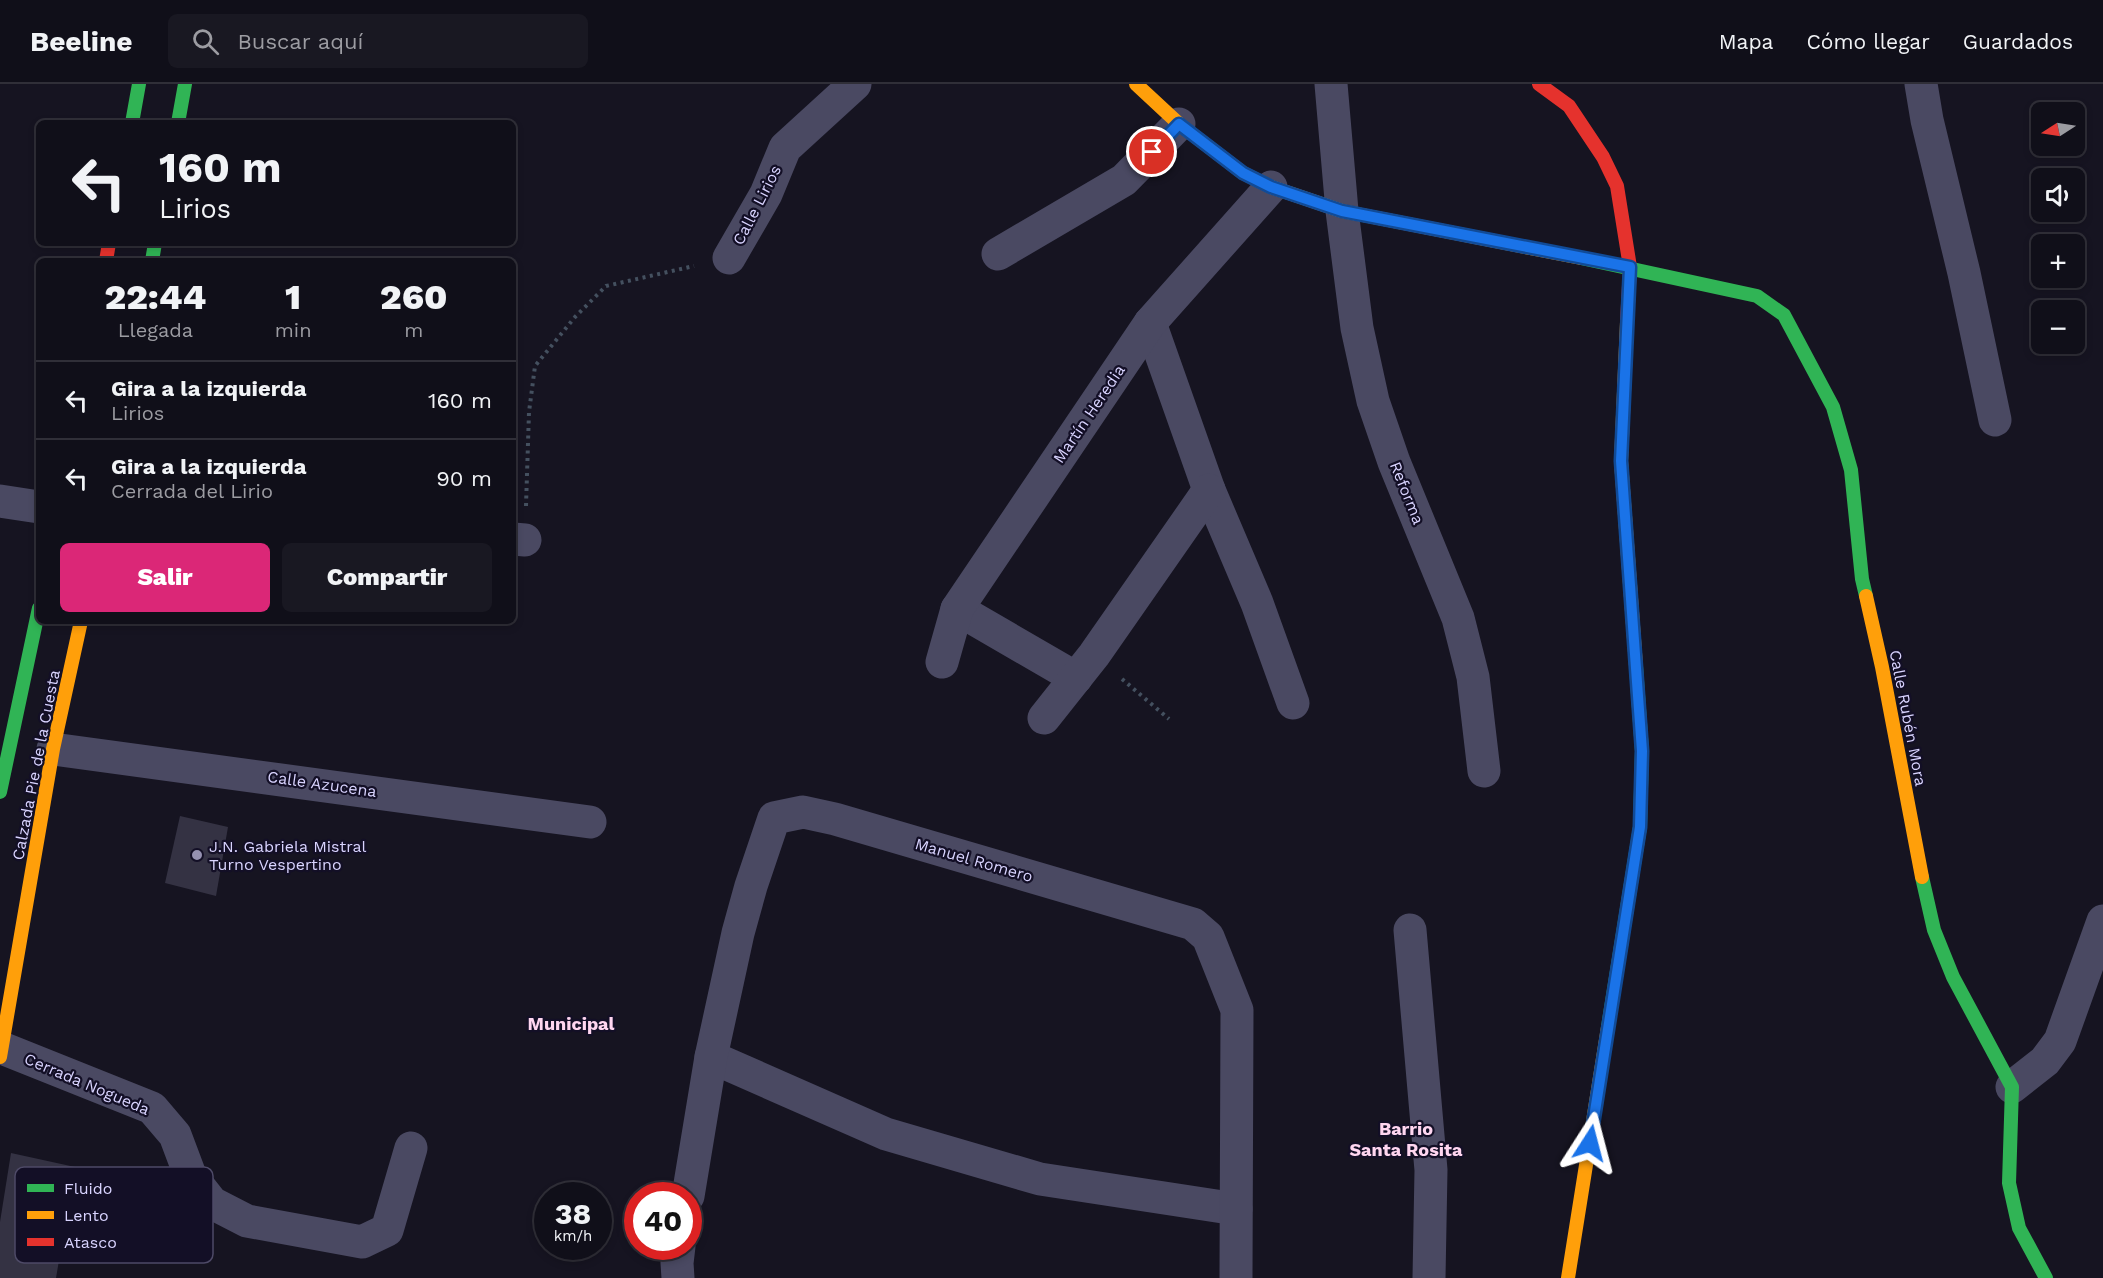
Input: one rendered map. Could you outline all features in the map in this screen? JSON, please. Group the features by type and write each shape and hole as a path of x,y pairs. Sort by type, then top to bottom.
{"street":[{"path":"133,120 139,84"},
{"path":"179,120 185,84"},
{"name":"Calle Lirios","path":"729,258 766,194 784,148 855,84"},
{"name":"Calle Rubén Mora","path":"1136,84 1179,124 1243,173 1271,187 1342,211 1630,267 1757,296 1784,315 1833,406 1851,471 1862,579 1882,667 1924,889 1934,930 1953,976 2012,1087 2009,1184 2019,1228 2046,1278"},
{"name":"Reforma","path":"1331,84 1342,211 1357,328 1373,401 1394,462 1458,618 1473,677 1484,771"},
{"path":"1539,84 1569,106 1603,157 1617,186 1630,267 1621,461 1642,751 1640,827 1568,1278"},
{"path":"1921,84 1927,120 1964,273 1995,420"},
{"path":"998,254 1124,180 1179,124"},
{"name":"Martín Heredia","path":"942,662 957,609 1150,323 1271,187"},
{"path":"1150,323 1209,490 1257,603 1293,704"},
{"path":"1044,718 1085,666 1209,490"},
{"path":"0,501 36,507"},
{"path":"957,609 1085,666"},
{"name":"Calzada Pie de la Cuesta","path":"0,792 36,622"},
{"name":"Calzada Pie de la Cuesta","path":"1,1052 53,749 80,624"},
{"name":"Calle Azucena","path":"53,749 590,822"},
{"name":"Manuel Romero","path":"690,1182 711,1057 748,896 774,818 803,813 835,819 1193,924 1208,937 1237,1010 1236,1278"},
{"path":"2012,1087 2045,1061 2060,1041 2103,921"},
{"path":"1410,930 1431,1170 1429,1278"},
{"name":"Cerrada Nogueda","path":"1,1052 152,1108 175,1135 187,1167"},
{"path":"711,1057 886,1134 1040,1179 1236,1209"},
{"name":"Cerrada Nogueda","path":"213,1204 247,1221 362,1242 387,1230 411,1148"},
{"path":"678,1260 678,1278"}],"path":[{"name":"Calle Lirios","path":"519,539 535,366 575,317 606,286 729,258"},
{"path":"1085,666 1168,719"}],"building":[{"name":"J.N. Gabriela Mistral Turno Vespertino","path":"180,816 228,827 216,896 165,883"},
{"path":"11,1153 75,1167 15,1167 15,1263 59,1263 56,1278 0,1278 0,1222"}],"traffic: fast":[{"path":"133,120 139,84"},
{"path":"179,120 185,84"},
{"path":"152,258 154,246"},
{"path":"1581,258 1757,296 1784,315 1833,407 1851,470 1862,579 1866,596"},
{"path":"0,792 36,622"},
{"path":"1608,1027 1640,827 1642,751 1636,666"},
{"path":"1922,877 1934,930 1953,977 2012,1087 2009,1183 2019,1228 2046,1278"}],"traffic: slow":[{"path":"1136,84 1179,124 1243,173 1271,187 1342,211 1581,258"},
{"path":"1627,322 1621,461 1636,666"},
{"path":"1866,596 1882,667 1922,877"},
{"path":"0,1057 53,749 80,624"},
{"path":"1568,1278 1608,1027"}],"traffic: jam":[{"path":"1539,84 1569,106 1603,157 1617,186 1630,267 1627,322"},
{"path":"106,258 108,246"}],"place":[{"name":"J.N. Gabriela Mistral Turno Vespertino","path":"197,855"}],"district":[{"name":"Municipal","path":"571,1023"},
{"name":"Barrio Santa Rosita","path":"1406,1138"}],"route":[{"path":"1152,152 1179,124 1243,173 1271,187 1342,211 1630,267 1621,461 1642,751 1640,827 1590,1143"}]}
